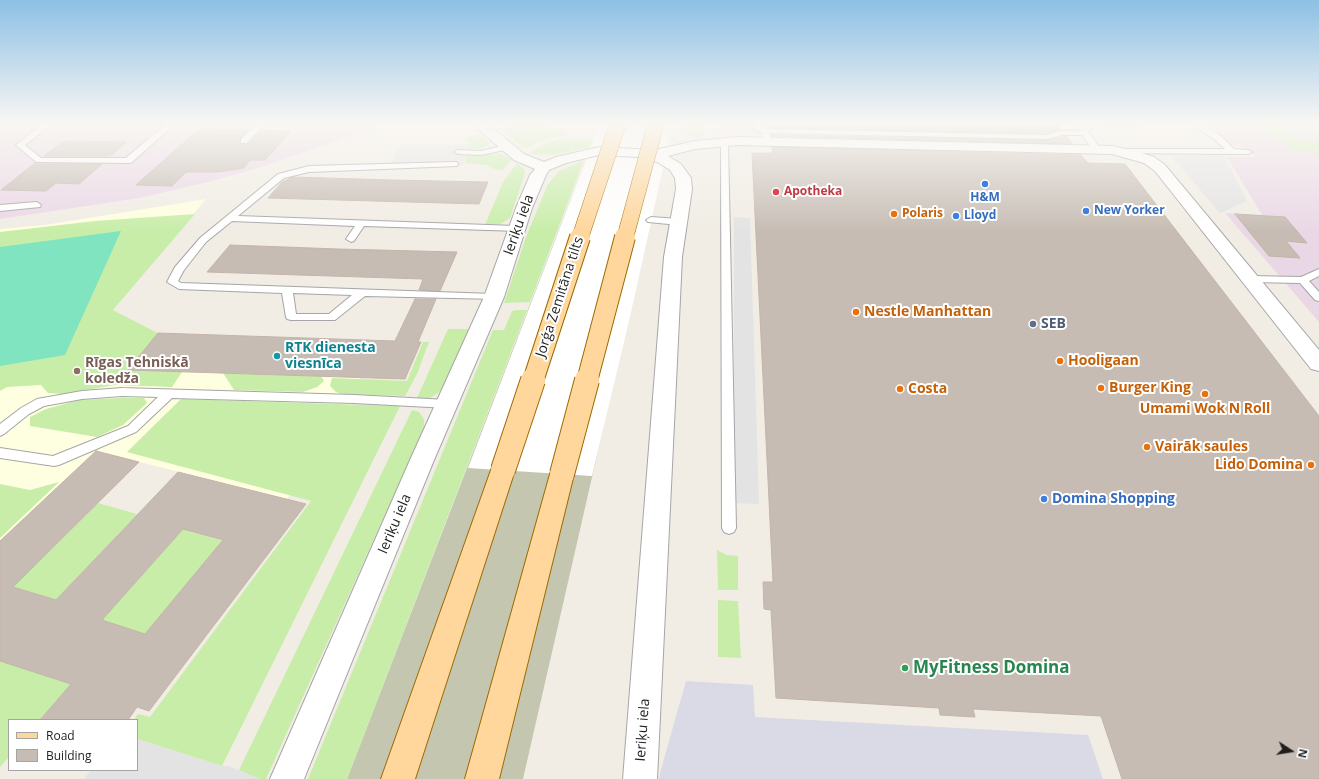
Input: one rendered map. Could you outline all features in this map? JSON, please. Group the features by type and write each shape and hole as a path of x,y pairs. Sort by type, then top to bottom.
{"main road":[{"name":"Jorģa Zemitāna tilts","path":"398,779 503,470 606,159"},
{"path":"482,779 646,159"}],"street":[{"path":"524,159 544,167 564,159"},
{"path":"663,159 676,168 679,161 683,159"},
{"path":"1146,159 1160,168 1319,364"},
{"name":"Ieriķu iela","path":"287,779 422,460 494,297 516,229 538,175 544,167"},
{"name":"Ieriķu iela","path":"640,779 673,257 684,189 683,178 676,168"}],"lane":[{"path":"38,159 128,161 130,159"},
{"path":"721,159 729,528"},
{"path":"454,164 316,169 294,172 281,176 272,182 249,204 203,240 179,269 172,282 179,286 494,297"},
{"path":"0,208 37,205"},
{"path":"230,218 516,229"},
{"path":"652,220 679,222"},
{"path":"351,239 361,223"},
{"path":"1250,279 1303,280 1319,272"},
{"path":"1303,280 1319,298"},
{"path":"287,289 291,317 331,318 363,292"},
{"path":"0,431 25,410 41,402 82,395 115,392 448,404"},
{"path":"0,452 54,462 132,429 170,393"}],"shaded area":[{"path":"0,159 284,159 208,182 139,198 0,219"},
{"path":"393,159 465,159 463,166 388,168"},
{"path":"586,159 665,159 523,779 347,779"},
{"path":"1174,159 1226,159 1247,201 1220,213"},
{"path":"1228,159 1319,159 1319,322 1225,213 1262,215"},
{"name":"Rīgas Tehniskā koledža","path":"206,199 113,310 158,333 129,370 360,378 352,405 287,499 96,451 0,541 0,229 45,225"},
{"path":"734,217 750,218 759,504 734,503"},
{"path":"686,681 753,685 755,717 1088,735 1103,779 659,779"},
{"path":"138,739 222,766 229,766 260,779 84,779 90,771 138,771"}],"green space":[{"path":"466,159 512,159 503,170 497,170 486,165 465,163"},
{"path":"584,160 530,302 504,303 526,237 548,184 559,171"},
{"path":"517,163 524,169 525,173 510,218 500,224 485,225 503,182"},
{"path":"195,214 113,310 158,333 182,372 172,387 115,385 64,394 48,393 41,385 7,387 0,391 0,232 95,221"},
{"path":"121,231 65,355 0,366 0,247"},
{"path":"527,310 347,779 308,779 493,330 504,330 512,311"},
{"path":"448,329 470,329 441,391 430,398 417,398"},
{"path":"423,342 429,342 417,374 405,396 342,394 336,392 330,386 332,378 407,381"},
{"path":"223,373 321,376 324,381 317,387 303,392 234,390"},
{"path":"144,398 147,403 123,425 97,437 30,426 30,417 46,409 79,400"},
{"path":"181,399 400,406 222,766 138,739 138,719 135,719 138,714 150,717 311,501 127,452"},
{"path":"412,410 419,412 424,419 424,428 266,779 259,779 239,770"},
{"path":"59,482 0,538 0,484 30,490"},
{"path":"98,503 137,514 56,600 13,587"},
{"path":"183,529 223,541 145,634 102,620"},
{"path":"717,550 727,555 738,556 738,590 718,590"},
{"path":"718,600 738,601 741,658 718,657"},
{"path":"0,661 71,684 41,719 8,719 8,758 0,767"}],"pier":[{"path":"586,159 665,159 629,321 592,476 468,468"}],"building":[{"path":"165,159 266,159 250,160 244,168 218,172 186,172 172,186 136,185"},
{"name":"Domina Shopping","path":"752,159 1085,159 1088,163 1125,164 1319,416 1319,779 1122,779 1101,716 973,709 975,717 940,715 939,708 776,698 771,610 764,609 763,582 773,582"},
{"path":"35,163 102,164 79,184 56,183 46,191 1,190"},
{"path":"293,177 488,182 479,204 268,198 282,182"},
{"path":"1235,214 1285,217 1307,243 1286,241 1300,258 1269,256"},
{"path":"230,245 457,252 440,291 419,290 423,279 207,272"},
{"name":"RTK dienesta viesnīca","path":"415,299 436,299 418,342 421,342 405,379 128,370 158,333 395,341"},
{"path":"96,451 139,462 13,587 56,600 178,472 306,504 149,711 137,707 129,719 41,719 71,684 0,661 0,541","holes":["183,529 223,540 145,634 102,620"]}],"place":[{"name":"H&M","path":"985,184"},
{"name":"Apotheka","path":"776,192"},
{"name":"New Yorker","path":"1086,211"},
{"name":"Polaris","path":"894,214"},
{"name":"Lloyd","path":"956,216"},
{"name":"Nestle Manhattan","path":"856,312"},
{"name":"SEB","path":"1033,324"},
{"name":"RTK dienesta viesnīca","path":"277,356"},
{"name":"Hooligaan","path":"1060,361"},
{"name":"Rīgas Tehniskā koledža","path":"77,371"},
{"name":"Burger King","path":"1101,388"},
{"name":"Costa","path":"900,389"},
{"name":"Umami Wok N Roll","path":"1205,394"},
{"name":"Vairāk saules","path":"1147,447"},
{"name":"Lido Domina","path":"1311,465"},
{"name":"Domina Shopping","path":"1044,499"},
{"name":"MyFitness Domina","path":"905,668"}]}
